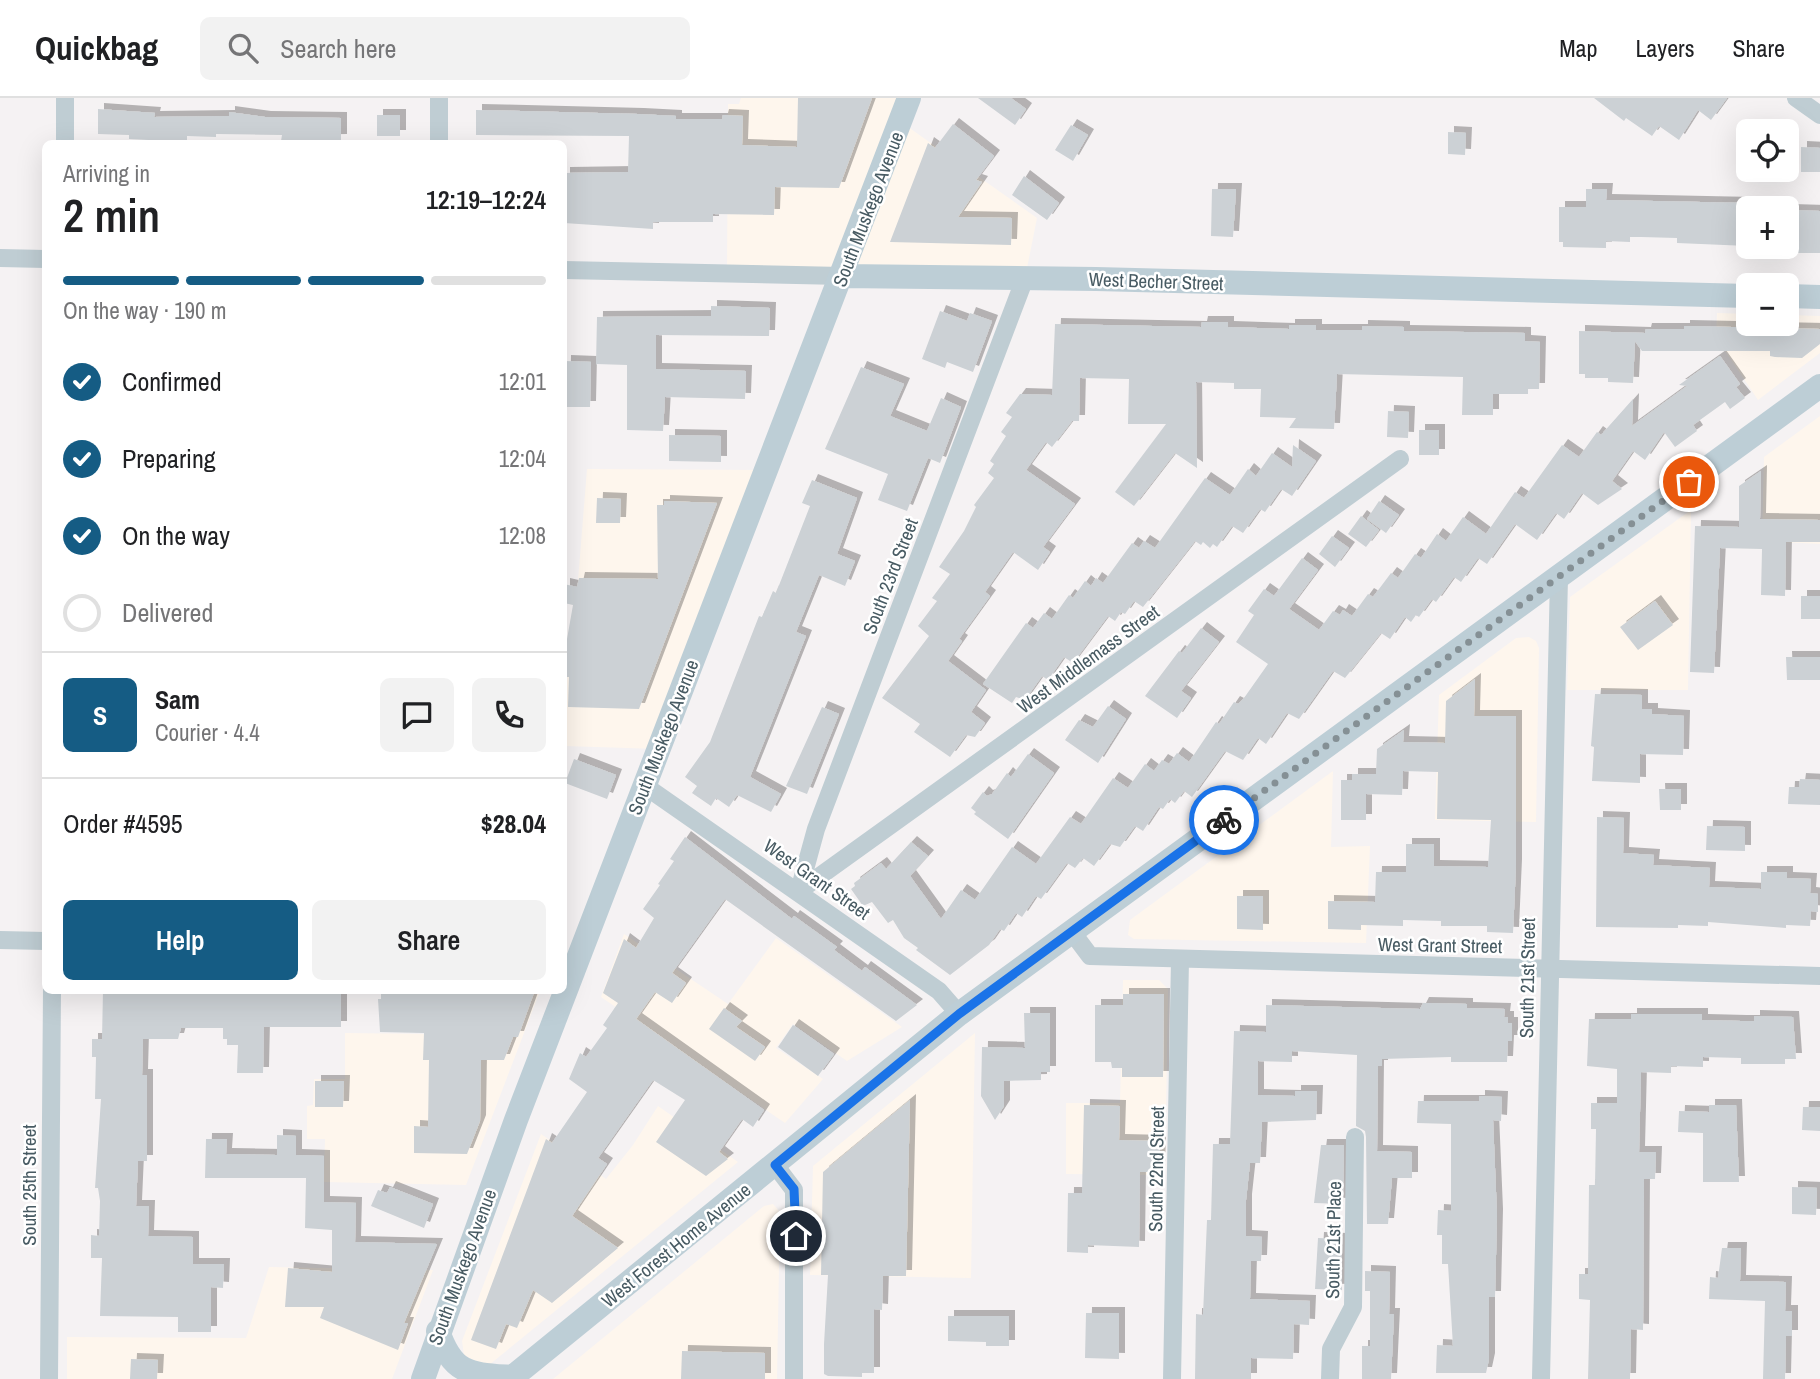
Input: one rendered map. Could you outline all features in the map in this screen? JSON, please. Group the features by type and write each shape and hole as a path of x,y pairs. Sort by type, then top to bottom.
{"street":[{"path":"65,98 65,140"},
{"path":"439,98 439,140"},
{"name":"South Muskego Avenue","path":"572,951 645,786 909,98"},
{"path":"1796,98 1820,115"},
{"path":"0,258 42,259"},
{"name":"West Becher Street","path":"567,270 1025,278 1736,296"},
{"name":"South 23rd Street","path":"799,891 816,829 1025,278"},
{"path":"1799,296 1820,296"},
{"name":"West Forest Home Avenue","path":"511,1378 959,1014 1820,386"},
{"name":"West Middlemass Street","path":"799,891 1401,459"},
{"name":"South 21st Street","path":"1541,1379 1548,969 1559,577"},
{"name":"West Grant Street","path":"645,786 939,990 959,1014"},
{"name":"West Grant Street","path":"1072,932 1090,956 1820,976"},
{"path":"0,940 42,941"},
{"name":"South 22nd Street","path":"1172,1379 1180,960"},
{"name":"South 25th Street","path":"49,1379 52,994"},
{"name":"South Muskego Avenue","path":"423,1379 557,994"},
{"name":"South 21st Place","path":"1330,1379 1333,1342 1353,1307 1355,1137"},
{"path":"775,1165 794,1189 794,1379"},
{"path":"438,1331 445,1351 455,1364 470,1374 511,1378"}],"shaded area":[{"path":"741,98 909,98 901,122 1037,218 1025,278 727,273 728,104 739,104"},
{"path":"1717,313 1736,314 1736,336 1799,336 1799,315 1820,316 1820,353 1758,400 1716,337"},
{"path":"1820,416 1820,544 1762,541 1764,457"},
{"path":"587,469 767,470 659,749 567,746 567,646 575,618"},
{"path":"1691,510 1688,690 1567,690 1570,597"},
{"path":"1529,637 1536,641 1539,648 1536,822 1435,820 1439,695 1516,638"},
{"path":"1333,771 1331,847 1370,846 1366,943 1134,939 1128,935 1130,920"},
{"path":"624,934 728,1004 776,938 902,1027 847,1061 793,1024 776,1048 823,1079 785,1123 601,997"},
{"path":"1123,980 1159,980 1168,989 1165,1175 1066,1174 1066,1103 1120,1103"},
{"path":"428,994 539,994 466,1185 324,1182 325,1139 307,1139 307,1106 313,1105 314,1079 345,1079 345,1033 426,1034"},
{"path":"975,1033 971,1278 810,1275 813,1166"},
{"path":"658,1106 738,1162 489,1365 483,1365 464,1355 462,1341 541,1134 606,1179 633,1145"},
{"path":"773,1204 780,1212 777,1379 553,1379 764,1206"},
{"path":"269,1267 433,1270 392,1379 67,1379 67,1337 246,1338"}],"building":[{"path":"798,98 872,98 839,188 775,187 774,215 713,214 713,222 653,222 653,229 567,223 567,173 628,172 629,136 476,135 476,110 638,114 676,116 676,119 743,116 742,145 797,147"},
{"path":"978,98 1011,98 1026,109 1015,125"},
{"path":"1594,98 1727,98 1711,120 1698,110 1679,140 1659,126 1652,136 1626,118 1624,121"},
{"path":"98,109 155,113 154,117 229,116 229,112 265,117 341,118 341,140 281,140 282,135 216,134 216,137 187,136 187,140 148,140 129,139 129,135 98,134"},
{"path":"377,115 400,115 400,136 377,136"},
{"path":"953,124 994,156 976,180 982,182 958,217 1012,218 1011,245 890,242 928,143 935,148"},
{"path":"1071,125 1088,135 1073,161 1055,150"},
{"path":"1448,132 1466,133 1465,155 1448,154"},
{"path":"1801,147 1820,148 1820,172 1801,172"},
{"path":"1024,176 1059,203 1047,220 1012,195"},
{"path":"1212,189 1236,189 1233,237 1211,236"},
{"path":"1586,189 1607,189 1606,200 1736,203 1736,245 1677,243 1677,238 1630,237 1630,242 1606,241 1606,248 1563,247 1563,242 1559,242 1559,207 1586,207"},
{"path":"1799,210 1820,211 1820,253 1799,253"},
{"path":"711,306 770,308 769,336 656,335 656,369 746,371 745,399 665,397 663,431 627,430 627,365 596,364 597,317 711,316"},
{"path":"940,311 967,321 970,313 992,321 973,372 947,362 945,368 922,359"},
{"path":"1202,322 1228,322 1228,327 1289,329 1289,325 1316,325 1316,330 1362,330 1362,326 1404,327 1404,331 1525,333 1525,341 1540,342 1539,389 1528,389 1528,394 1493,394 1493,415 1462,415 1463,377 1337,374 1334,429 1289,428 1296,418 1260,417 1261,389 1234,389 1234,383 1196,382 1197,468 1175,453 1134,506 1115,492 1166,424 1128,424 1129,379 1080,378 1079,421 1072,421 1052,447 1046,442 1026,470 1075,504 1043,547 1050,552 1038,570 1013,552 985,592 990,596 959,639 962,641 948,661 986,690 971,712 985,723 975,737 966,735 950,757 914,732 920,724 882,698 929,636 918,626 937,601 932,598 950,574 939,567 964,531 976,507 974,505 994,478 988,473 994,464 990,461 1006,436 1001,432 1012,417 1006,413 1020,394 1052,395 1055,324 1201,327"},
{"path":"1684,326 1736,327 1736,336 1799,336 1799,329 1820,329 1820,344 1802,358 1770,356 1770,351 1642,351 1635,341 1633,383 1608,382 1608,378 1585,378 1585,374 1579,374 1579,331 1645,333 1646,329 1684,329"},
{"path":"1720,356 1740,384 1736,387 1745,398 1730,409 1725,402 1693,425 1697,431 1675,447 1664,432 1645,460 1633,451 1612,481 1622,489 1598,505 1582,493 1564,519 1556,513 1537,540 1515,524 1487,564 1478,558 1461,582 1454,577 1436,602 1432,599 1419,617 1416,615 1411,622 1405,617 1390,639 1381,633 1345,678 1333,671 1299,719 1287,713 1266,744 1258,738 1243,760 1225,751 1192,797 1184,791 1175,803 1170,799 1163,809 1159,807 1143,831 1135,826 1120,847 1110,844 1094,866 1083,858 1075,868 1067,863 1041,899 1036,896 1022,917 1016,913 1004,931 1000,929 989,945 950,975 916,950 918,948 904,938 893,920 888,923 872,902 863,906 851,889 855,886 854,883 881,863 886,869 911,842 928,856 910,876 941,919 961,890 975,900 1012,847 1036,864 1070,817 1081,824 1113,778 1128,788 1145,764 1154,771 1162,760 1169,764 1177,753 1189,762 1216,722 1219,724 1234,702 1238,704 1244,698 1268,664 1236,642 1254,615 1248,611 1264,589 1274,596 1302,558 1318,570 1289,609 1319,630 1333,611 1340,615 1343,610 1352,616 1368,594 1373,597 1391,573 1398,578 1415,554 1421,558 1437,534 1446,541 1463,517 1486,534 1515,492 1524,498 1562,445 1579,457 1597,432 1601,435 1633,399 1632,426 1687,386 1679,385"},
{"path":"567,361 591,362 590,407 567,407"},
{"path":"861,367 904,384 890,416 927,431 941,398 961,407 940,463 928,458 907,511 878,500 888,474 825,449"},
{"path":"1388,411 1409,412 1408,438 1387,437"},
{"path":"1419,430 1439,430 1439,455 1419,455"},
{"path":"669,435 721,436 721,462 669,461"},
{"path":"1293,445 1316,461 1292,496 1281,489 1265,512 1260,509 1243,533 1232,526 1217,547 1213,544 1210,548 1203,542 1201,545 1195,541 1143,607 1134,601 1125,614 1121,612 1115,621 1108,616 1073,663 1064,657 1048,680 1042,676 1025,700 1016,697 1012,703 983,684 1026,623 1033,628 1044,613 1052,619 1069,595 1073,598 1085,581 1091,586 1096,578 1103,583 1132,543 1139,548 1144,541 1155,548 1205,478 1230,495 1248,469 1256,476 1272,453 1292,467"},
{"path":"1761,471 1760,519 1820,520 1820,542 1786,542 1785,596 1761,595 1762,549 1720,548 1714,673 1690,672 1695,526 1739,527 1739,486"},
{"path":"812,480 857,498 837,554 855,561 845,586 819,575 796,632 806,636 750,777 781,794 771,812 737,795 729,807 716,798 711,806 692,793 697,786 685,777 710,742 759,616 762,617 773,591 776,593 810,506 802,503"},
{"path":"597,498 621,499 620,523 596,523"},
{"path":"664,501 717,503 639,709 568,707 567,639 573,605 567,604 567,585 577,587 579,578 658,579 657,505 664,505"},
{"path":"1379,501 1399,515 1386,533 1367,519"},
{"path":"1361,516 1379,530 1366,547 1348,534"},
{"path":"1332,536 1349,548 1335,567 1319,554"},
{"path":"1801,596 1820,596 1820,619 1801,619"},
{"path":"1655,601 1673,625 1638,650 1620,627"},
{"path":"1201,628 1219,642 1181,691 1191,698 1177,718 1145,696 1179,651 1182,653"},
{"path":"1786,657 1820,657 1820,680 1787,680"},
{"path":"1475,679 1474,716 1516,716 1513,933 1487,932 1487,926 1441,926 1441,921 1403,920 1403,926 1361,925 1361,930 1328,929 1328,901 1375,902 1376,872 1406,872 1406,844 1434,844 1434,866 1488,867 1491,820 1437,819 1438,772 1403,771 1402,795 1366,794 1366,820 1341,820 1341,780 1352,780 1352,774 1376,774 1377,749 1404,730 1403,742 1445,743 1446,701"},
{"path":"1595,694 1642,695 1642,709 1652,709 1652,714 1684,716 1683,755 1640,754 1640,783 1592,781 1594,747 1591,746"},
{"path":"1108,706 1126,719 1098,763 1065,740 1079,720 1093,727"},
{"path":"822,707 839,714 807,794 786,786"},
{"path":"1028,754 1054,773 1008,839 974,814 976,812 971,808 983,792 987,796 992,794 1007,773 1011,777"},
{"path":"574,759 616,775 607,799 567,784"},
{"path":"1800,779 1820,780 1820,805 1788,804 1789,787 1799,787"},
{"path":"1659,789 1681,789 1681,810 1660,810"},
{"path":"1597,817 1624,818 1623,853 1654,855 1653,865 1710,868 1709,887 1761,889 1761,872 1787,872 1787,878 1811,879 1810,893 1818,894 1818,912 1811,911 1810,926 1786,925 1786,928 1708,922 1708,926 1678,925 1678,928 1596,927"},
{"path":"1707,826 1745,827 1745,851 1706,850"},
{"path":"685,837 792,919 794,916 837,947 834,950 862,971 865,967 917,1005 896,1021 725,899 672,973 686,983 672,1003 655,992 636,1019 764,1110 753,1127 742,1119 719,1152 728,1159 706,1176 656,1142 685,1100 653,1080 598,1158 607,1164 572,1216 618,1248 552,1303 533,1290 517,1328 506,1324 496,1349 471,1340 546,1139 552,1143 587,1092 569,1079 580,1053 586,1057 607,1028 603,1025 618,1003 603,993 624,939 636,948 654,918 643,909 674,861 670,859"},
{"path":"1237,896 1263,896 1263,930 1237,929"},
{"path":"103,994 341,994 341,1027 264,1027 263,1073 237,1073 238,1045 227,1045 227,1039 223,1039 223,1028 181,1028 178,1039 143,1039 142,1075 147,1075 147,1161 138,1161 136,1206 149,1206 148,1236 193,1237 193,1264 224,1264 223,1288 211,1287 211,1332 178,1332 178,1317 100,1316 102,1258 91,1258 91,1235 99,1236 100,1201 98,1188 95,1188 101,1099 95,1099 96,1057 92,1057 92,1039 102,1039"},
{"path":"381,994 534,994 518,1037 513,1037 504,1060 481,1060 480,1121 467,1154 414,1153 414,1126 428,1127 429,1060 423,1060 424,1033 380,1032 378,999 381,999"},
{"path":"1123,994 1164,994 1163,1077 1122,1077 1122,1068 1112,1068 1111,1062 1095,1062 1095,1005 1123,1005"},
{"path":"1423,1003 1467,1004 1467,1008 1505,1009 1504,1017 1508,1017 1508,1023 1512,1023 1512,1041 1508,1041 1507,1062 1451,1062 1451,1057 1382,1059 1382,1066 1378,1066 1377,1151 1412,1152 1412,1178 1392,1178 1388,1224 1367,1224 1366,1137 1365,1131 1356,1126 1357,1055 1292,1051 1292,1062 1258,1061 1258,1095 1295,1096 1295,1091 1317,1091 1316,1120 1262,1122 1260,1163 1250,1163 1246,1200 1246,1236 1262,1237 1261,1261 1251,1261 1250,1299 1310,1301 1309,1325 1294,1324 1293,1359 1251,1358 1251,1379 1195,1379 1196,1314 1203,1315 1207,1220 1211,1220 1213,1144 1230,1144 1234,1031 1266,1032 1266,1005 1420,1009"},
{"path":"724,1008 742,1021 736,1027 765,1047 755,1061 709,1029"},
{"path":"1024,1013 1050,1013 1050,1072 1041,1072 1041,1080 1004,1081 1004,1106 995,1120 981,1096 982,1047 1025,1048"},
{"path":"1631,1014 1702,1014 1702,1020 1741,1021 1754,1021 1754,1016 1793,1017 1796,1059 1785,1059 1785,1064 1741,1064 1741,1058 1703,1057 1703,1067 1671,1066 1671,1073 1641,1072 1639,1152 1656,1152 1655,1179 1644,1179 1643,1330 1631,1329 1630,1379 1588,1379 1590,1300 1579,1299 1579,1274 1588,1274 1589,1185 1595,1185 1596,1129 1591,1129 1591,1103 1617,1103 1617,1069 1587,1066 1589,1019 1631,1019"},
{"path":"793,1025 834,1054 818,1076 778,1047"},
{"path":"315,1081 344,1081 343,1107 315,1107"},
{"path":"1479,1096 1502,1097 1501,1121 1493,1120 1497,1215 1495,1297 1489,1297 1489,1359 1486,1373 1436,1373 1437,1345 1453,1346 1448,1264 1442,1264 1442,1235 1437,1235 1438,1210 1451,1211 1451,1124 1417,1123 1418,1101 1479,1101"},
{"path":"910,1100 906,1276 883,1276 882,1310 874,1309 874,1373 862,1373 862,1377 828,1376 824,1374 824,1344 828,1275 821,1275 823,1172"},
{"path":"1084,1105 1120,1106 1119,1140 1160,1141 1159,1172 1140,1172 1139,1247 1088,1245 1088,1253 1067,1252 1068,1193 1082,1193"},
{"path":"1709,1105 1736,1105 1739,1182 1703,1182 1703,1133 1678,1132 1679,1111 1709,1112"},
{"path":"1803,1107 1820,1107 1820,1131 1802,1130"},
{"path":"277,1135 296,1136 296,1155 324,1156 324,1202 356,1203 355,1242 437,1244 404,1323 408,1323 398,1350 320,1318 324,1307 285,1307 288,1268 332,1272 332,1230 305,1228 306,1178 205,1178 206,1139 227,1139 226,1154 277,1155"},
{"path":"1321,1145 1344,1145 1343,1204 1314,1203"},
{"path":"390,1187 433,1204 424,1228 371,1206 378,1190 387,1193"},
{"path":"1792,1187 1817,1188 1816,1215 1792,1214"},
{"path":"1318,1238 1341,1239 1342,1290 1315,1289"},
{"path":"1722,1248 1741,1248 1740,1281 1786,1282 1785,1311 1792,1311 1792,1336 1786,1336 1785,1379 1763,1379 1765,1301 1709,1299 1710,1277 1718,1278"},
{"path":"1365,1271 1390,1272 1389,1314 1394,1314 1391,1379 1362,1379 1362,1346 1370,1346 1370,1291 1365,1291"},
{"path":"1086,1313 1119,1313 1119,1359 1085,1358"},
{"path":"948,1316 1009,1316 1009,1346 986,1346 986,1342 948,1341"},
{"path":"682,1351 765,1353 765,1379 681,1379"},
{"path":"131,1359 158,1360 157,1379 130,1379"}],"way so far":[{"path":"1224,820 1689,482"}],"route":[{"path":"796,1236 794,1189 775,1165 959,1014 1224,820"}]}
